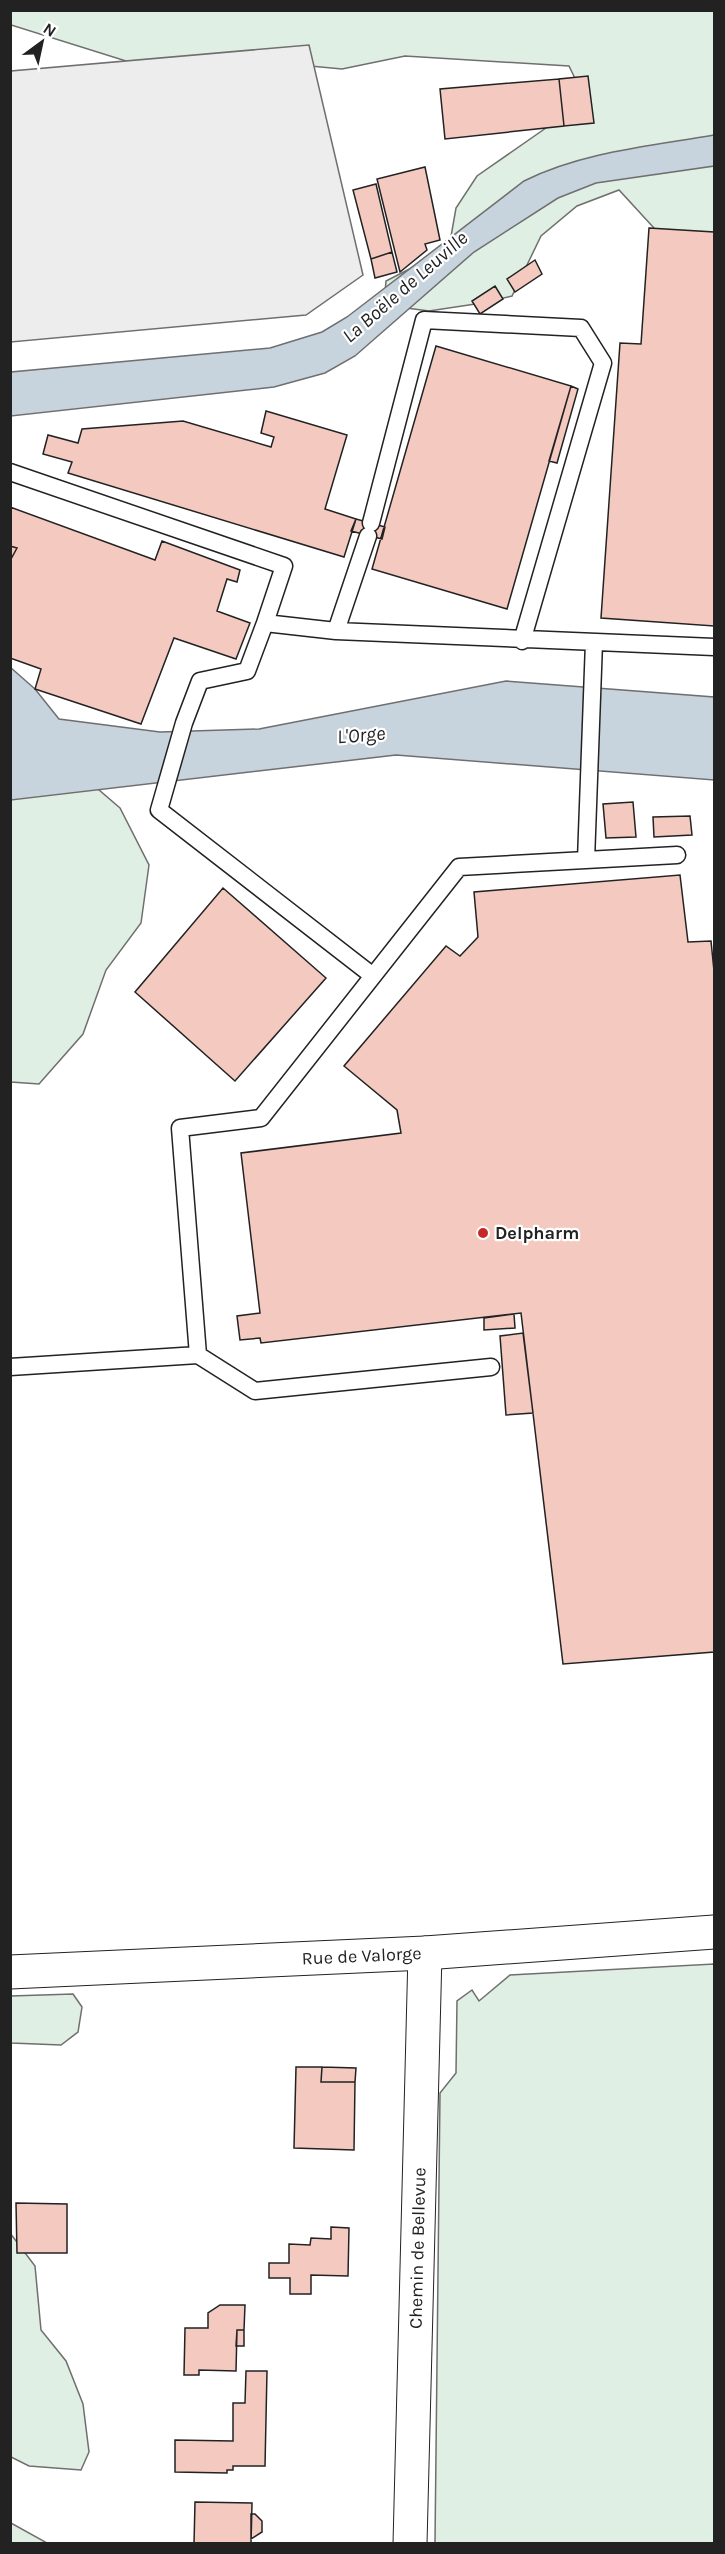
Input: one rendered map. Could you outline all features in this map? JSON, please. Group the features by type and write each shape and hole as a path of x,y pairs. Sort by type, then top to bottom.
{"street":[{"name":"Rue de Valorge","path":"10,1972 425,1953 714,1932"},
{"name":"Chemin de Bellevue","path":"410,2544 425,1953"}],"lane":[{"path":"336,632 370,530 424,320 581,327 603,363 522,641"},
{"path":"10,472 284,566 247,671 200,681 184,723 159,810 373,976"},
{"path":"265,623 336,632 714,647"},
{"path":"586,860 594,642"},
{"path":"198,1355 180,1128 261,1118 459,867 677,855"},
{"path":"10,1367 198,1355 255,1391 491,1367"}],"green space":[{"path":"10,11 714,11 714,236 665,240 619,190 577,206 541,236 512,296 429,311 384,305 386,281 431,258 450,242 456,208 477,176 556,121 583,95 569,66 405,56 342,69 247,60 126,61 11,25"},
{"path":"10,747 71,766 120,808 149,865 141,923 106,970 83,1034 39,1084 11,1082"},
{"path":"714,1964 714,2543 435,2543 440,2093 456,2073 457,2001 472,1990 479,2001 510,1975"},
{"path":"73,1994 82,2007 78,2032 61,2045 11,2043 11,1996"},
{"path":"10,2233 35,2266 41,2330 66,2361 83,2404 89,2452 81,2470 29,2466 11,2457"},
{"path":"11,2523 47,2543 11,2543"}],"shaded area":[{"path":"309,45 363,275 306,315 11,342 11,71"}],"water":[{"name":"La Boële de Leuville","path":"714,135 714,166 596,183 558,198 474,252 355,356 325,373 274,387 11,416 11,372 270,348 322,332 347,317 524,181 569,163 593,157"},
{"name":"L'Orge","path":"10,667 35,689 59,719 160,732 259,729 506,681 714,697 714,780 396,755 11,800"}],"building":[{"path":"588,76 594,123 564,126 559,79"},
{"path":"559,79 564,126 445,139 440,89"},
{"path":"425,167 440,240 425,244 427,250 400,272 377,179"},
{"path":"376,184 392,252 371,259 353,190"},
{"path":"649,228 714,232 714,626 601,618 620,343 641,344"},
{"path":"392,252 397,272 375,278 371,259"},
{"path":"535,260 542,274 515,292 507,279"},
{"path":"495,286 503,299 480,314 472,301"},
{"path":"436,346 571,386 507,609 372,569"},
{"path":"571,386 578,389 557,463 549,461"},
{"path":"266,411 347,435 325,509 356,519 344,557 68,473 72,462 43,454 48,435 78,443 82,429 183,421 271,447 274,437 261,433"},
{"path":"10,507 155,560 162,541 240,570 237,582 227,579 217,611 250,623 236,659 174,638 141,724 35,689 41,669 10,658 10,561 17,548 10,546"},
{"path":"356,519 385,527 382,539 351,531"},
{"path":"10,546 17,548 10,561"},
{"path":"633,802 636,837 606,838 603,804"},
{"path":"690,816 692,835 654,837 653,817"},
{"name":"Delpharm","path":"680,875 688,942 711,941 714,971 714,1652 563,1664 521,1313 261,1343 260,1338 240,1340 237,1316 260,1313 241,1153 401,1133 397,1110 344,1066 446,946 460,956 478,937 474,892"},
{"path":"223,888 326,978 235,1081 135,992"},
{"path":"514,1314 515,1328 484,1330 484,1318"},
{"path":"523,1333 533,1413 506,1415 500,1336"},
{"path":"296,2067 322,2067 321,2082 355,2082 354,2150 294,2148"},
{"path":"322,2067 356,2068 355,2082 321,2082"},
{"path":"16,2203 67,2204 67,2253 17,2253"},
{"path":"331,2227 349,2228 348,2276 311,2275 311,2294 290,2294 290,2278 269,2278 269,2263 289,2263 289,2244 310,2245 311,2238 331,2239"},
{"path":"220,2305 245,2305 244,2330 237,2330 236,2371 199,2370 199,2375 184,2375 185,2328 208,2328 208,2313"},
{"path":"237,2330 244,2330 244,2346 236,2346"},
{"path":"246,2371 267,2371 265,2466 233,2466 233,2470 227,2470 227,2473 175,2472 175,2440 233,2441 233,2403 245,2403"},
{"path":"195,2502 252,2503 251,2544 194,2544"},
{"path":"251,2514 255,2514 262,2521 262,2532 251,2539"}],"place":[{"name":"Delpharm","path":"483,1233"}]}
